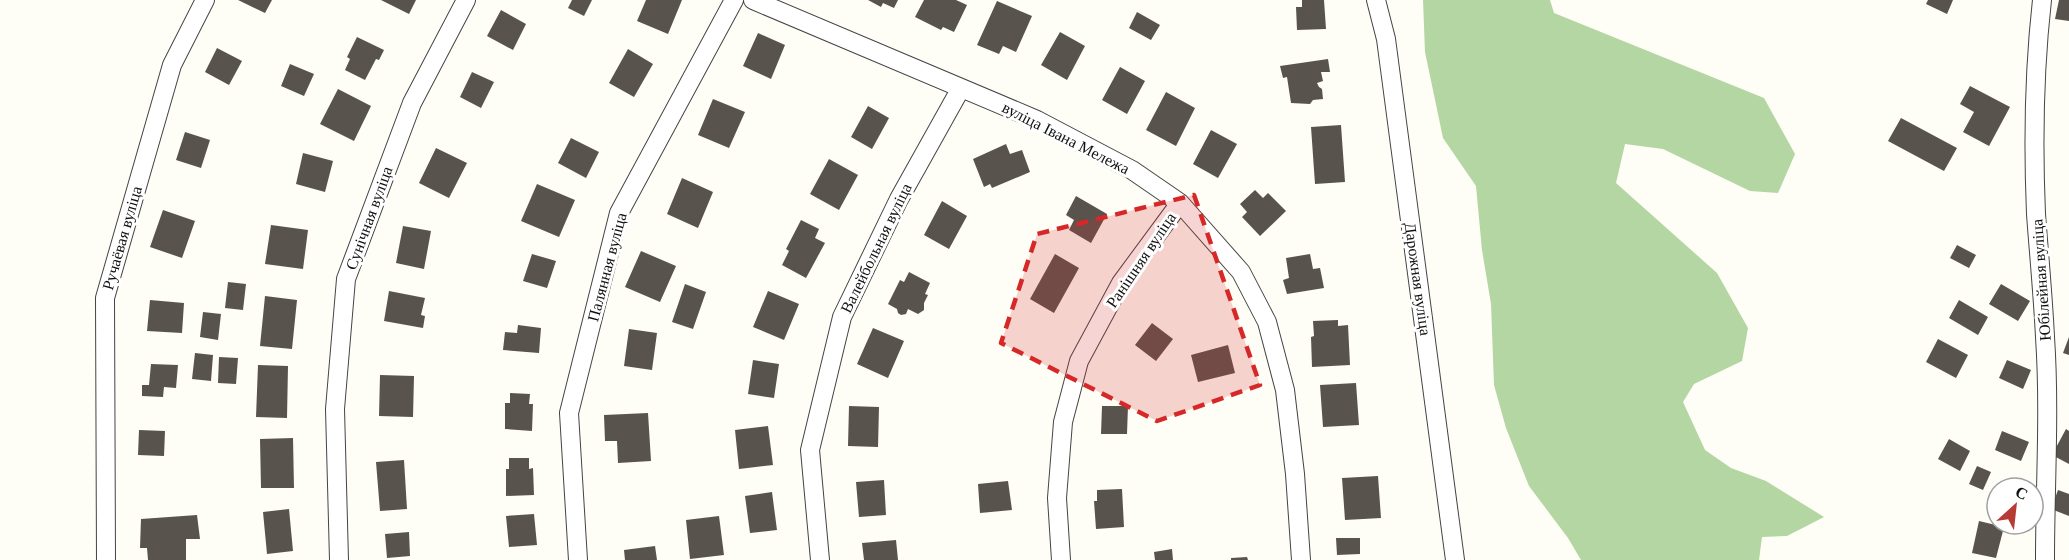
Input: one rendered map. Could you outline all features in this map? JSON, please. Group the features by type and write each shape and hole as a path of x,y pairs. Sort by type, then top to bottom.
{"street":[{"name":"Ручаёвая вуліца","path":"106,560 105,298 172,65 205,0"},
{"name":"Сунічная вуліца","path":"339,560 335,409 346,279 412,103 466,0"},
{"name":"Палянная вуліца","path":"578,560 569,413 619,213 734,0"},
{"name":"вуліца Івана Мележа","path":"753,0 1037,120 1132,170 1180,203 1241,272 1267,322 1285,390 1295,474 1301,560"},
{"name":"Дарожная вуліца","path":"1376,0 1386,39 1455,560"},
{"name":"Юбілейная вуліца","path":"2042,0 2036,52 2035,138 2036,213 2046,338 2048,463 2045,560"},
{"name":"Валейбольная вуліца","path":"820,560 810,450 842,317 899,199 961,88"},
{"name":"Ранішняя вуліца","path":"1061,560 1057,498 1063,422 1079,361 1121,283 1180,203"}],"highlighted area":[{"path":"1194,195 1260,385 1157,421 1001,343 1037,234"}],"green space":[{"path":"1423,0 1550,0 1554,13 1764,98 1795,154 1778,193 1750,191 1663,149 1625,144 1616,183 1717,273 1748,328 1742,361 1694,384 1683,402 1705,450 1731,468 1766,481 1824,517 1787,536 1762,537 1759,560 1581,560 1568,538 1529,486 1506,428 1494,385 1491,304 1482,250 1476,186 1443,138 1425,52"}],"building":[{"path":"238,0 272,0 265,13"},
{"path":"381,0 416,0 409,14"},
{"path":"572,0 592,0 584,16 568,8"},
{"path":"646,0 682,0 668,34 637,21"},
{"path":"868,0 898,0 894,8 883,3 881,7"},
{"path":"924,0 956,0 967,5 954,32 943,27 941,30 915,17"},
{"path":"1302,0 1324,0 1326,29 1297,30 1296,7 1302,7"},
{"path":"1928,0 1953,0 1947,14 1926,4"},
{"path":"2059,0 2069,0 2069,21 2055,19"},
{"path":"997,1 1032,16 1016,52 1003,46 999,54 977,45"},
{"path":"501,10 526,24 513,50 487,36"},
{"path":"1137,12 1160,25 1151,40 1129,28"},
{"path":"1060,32 1085,46 1067,80 1041,65"},
{"path":"758,33 785,45 771,79 743,66"},
{"path":"357,37 384,50 379,60 376,59 365,80 345,70 350,59 347,57"},
{"path":"217,48 242,61 229,85 205,72"},
{"path":"628,49 653,64 634,97 609,83"},
{"path":"1328,59 1330,72 1321,72 1323,81 1317,83 1322,89 1323,99 1313,100 1310,104 1291,103 1287,77 1283,78 1280,66"},
{"path":"290,64 314,74 304,96 281,86"},
{"path":"1120,67 1145,81 1127,114 1102,100"},
{"path":"472,72 494,82 481,108 460,97"},
{"path":"1970,86 2010,107 1989,146 1963,132 1974,112 1960,104"},
{"path":"338,89 371,106 354,141 320,124"},
{"path":"1166,92 1195,108 1176,146 1146,130"},
{"path":"713,99 745,112 729,148 698,135"},
{"path":"868,106 889,118 872,149 851,137"},
{"path":"1901,118 1957,148 1944,171 1888,141"},
{"path":"1341,125 1345,182 1315,184 1311,127"},
{"path":"1211,130 1237,144 1218,178 1193,164"},
{"path":"185,132 210,140 201,168 176,160"},
{"path":"571,138 599,152 586,178 558,163"},
{"path":"1006,144 1010,154 1022,150 1030,172 992,188 990,184 984,187 973,159"},
{"path":"436,148 467,163 449,198 419,183"},
{"path":"303,153 333,161 325,192 296,184"},
{"path":"829,159 858,175 839,210 810,194"},
{"path":"682,178 713,192 698,228 667,214"},
{"path":"537,184 575,200 559,237 521,221"},
{"path":"1255,190 1263,198 1268,193 1286,211 1260,236 1242,217 1247,212 1240,204"},
{"path":"1076,196 1107,214 1091,243 1069,230 1074,220 1066,215"},
{"path":"942,201 967,216 949,249 924,235"},
{"path":"163,210 195,221 182,258 150,247"},
{"path":"801,220 819,229 815,238 825,243 806,278 782,265 789,251 786,249"},
{"path":"271,225 308,230 303,269 265,264"},
{"path":"403,226 431,231 424,269 396,263"},
{"path":"1957,245 1976,255 1969,268 1950,258"},
{"path":"641,251 676,266 660,302 625,287"},
{"path":"532,254 556,261 547,288 523,281"},
{"path":"1055,254 1079,268 1054,313 1030,299"},
{"path":"1310,254 1313,269 1320,268 1324,288 1287,294 1283,280 1289,278 1286,258"},
{"path":"909,272 930,283 925,294 928,295 924,303 924,310 918,314 908,309 906,314 901,315 897,309 888,304 900,280 904,282"},
{"path":"228,282 246,284 243,310 225,308"},
{"path":"685,284 706,292 693,329 672,322"},
{"path":"2001,284 2030,301 2018,321 1989,304"},
{"path":"389,291 425,298 421,315 425,316 423,328 384,321"},
{"path":"768,291 799,304 784,340 753,327"},
{"path":"265,296 297,300 292,349 260,346"},
{"path":"150,300 184,303 182,333 147,331"},
{"path":"1959,300 1988,317 1978,335 1949,318"},
{"path":"203,312 221,314 218,340 200,337"},
{"path":"1338,320 1338,326 1348,325 1350,365 1312,367 1313,321"},
{"path":"1152,323 1173,339 1156,361 1135,345"},
{"path":"518,325 541,328 539,353 503,350 505,332 517,333"},
{"path":"873,328 904,341 888,378 857,364"},
{"path":"629,329 657,333 652,370 624,366"},
{"path":"2069,337 2069,355 2063,353"},
{"path":"1938,339 1968,355 1956,378 1926,362"},
{"path":"1228,345 1235,373 1198,382 1191,355"},
{"path":"195,353 213,355 211,381 192,379"},
{"path":"219,357 238,358 236,384 218,383"},
{"path":"753,360 779,364 774,398 748,394"},
{"path":"2007,360 2031,370 2023,389 1999,378"},
{"path":"151,364 178,365 176,388 164,387 163,397 142,396 142,385 149,385"},
{"path":"258,365 288,366 287,418 256,417"},
{"path":"380,375 414,376 413,417 379,416"},
{"path":"1356,383 1359,425 1323,427 1320,385"},
{"path":"510,393 530,394 529,404 533,404 532,431 505,429 505,403 510,403"},
{"path":"849,406 879,407 878,447 848,446"},
{"path":"1102,406 1128,406 1127,434 1101,434"},
{"path":"648,413 651,461 618,463 617,441 605,441 604,415"},
{"path":"768,426 773,465 739,469 735,430"},
{"path":"2066,429 2069,431 2069,464 2052,455"},
{"path":"139,430 165,431 164,456 138,455"},
{"path":"2002,431 2029,442 2021,461 1995,450"},
{"path":"293,438 294,488 261,488 260,439"},
{"path":"1949,439 1970,451 1960,471 1938,459"},
{"path":"509,458 529,458 529,469 533,468 534,495 506,496 506,469 509,469"},
{"path":"404,460 407,509 380,511 376,462"},
{"path":"1977,466 1991,472 1989,476 1985,476 1983,490 1969,484"},
{"path":"1378,476 1381,518 1345,520 1342,478"},
{"path":"884,480 886,515 859,517 856,482"},
{"path":"1008,481 1012,510 980,513 978,484"},
{"path":"1122,489 1124,527 1096,529 1094,501 1097,501 1097,490"},
{"path":"2058,490 2069,494 2069,516 2051,509"},
{"path":"772,492 777,530 750,533 745,496"},
{"path":"289,509 293,551 267,554 263,512"},
{"path":"534,514 537,545 509,547 506,516"},
{"path":"197,515 200,539 186,539 186,560 148,560 147,548 140,548 141,519"},
{"path":"719,516 724,555 690,559 686,520"},
{"path":"1979,521 1985,522 1985,536 2002,536 1996,558 1972,553"},
{"path":"409,532 410,556 387,558 385,534"},
{"path":"1336,538 1360,538 1360,554 1337,555"},
{"path":"896,540 898,560 864,560 862,543"},
{"path":"655,546 657,560 625,560 624,550"},
{"path":"1172,549 1173,560 1155,560 1154,552"},
{"path":"1247,557 1248,560 1231,560 1231,558"}]}
